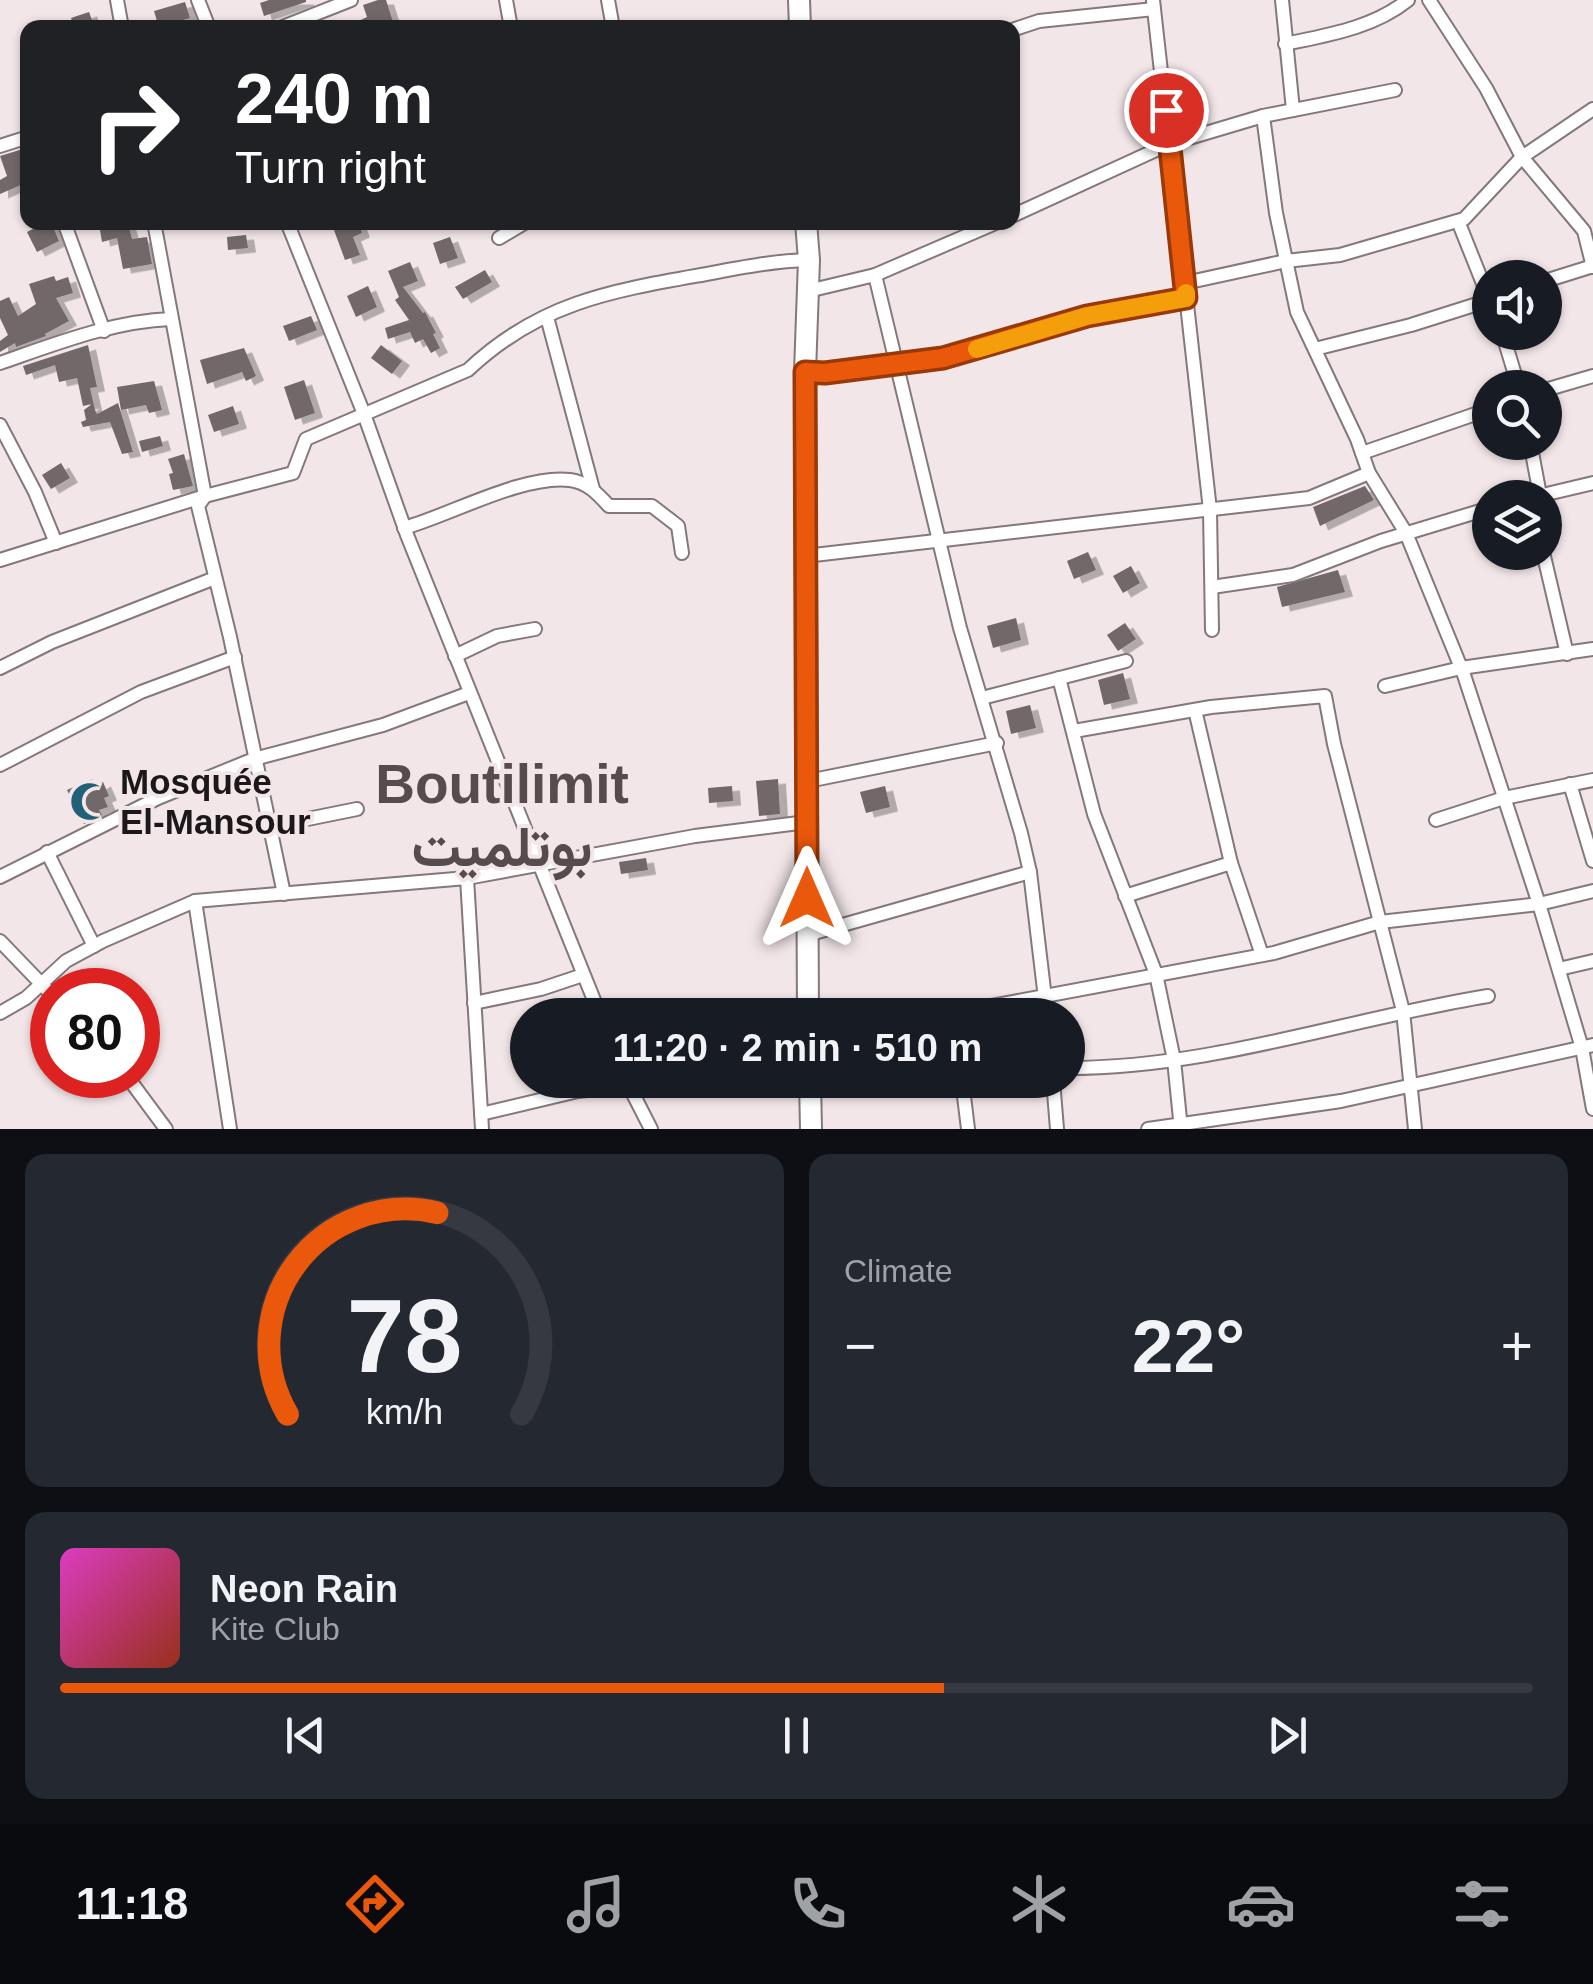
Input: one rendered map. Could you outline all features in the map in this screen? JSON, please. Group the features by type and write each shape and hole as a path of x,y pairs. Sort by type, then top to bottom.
{"highway":[{"path":"807,230 808,998"},
{"path":"810,1098 810,1129"}],"street":[{"path":"300,20 351,0"},
{"path":"1282,0 1293,110"},
{"path":"1286,44 1388,16 1408,0"},
{"path":"1430,0 1486,88 1522,157 1584,231 1593,267 1562,276"},
{"path":"1020,27 1039,20 1154,4 1210,510 1212,630"},
{"path":"1020,212 1169,144 1263,116 1395,90"},
{"path":"805,372 825,373 943,358 1286,261 1340,255 1458,221 1522,157 1593,110"},
{"path":"1263,116 1298,312 1369,473 1406,534 1461,668 1558,970 1587,1046 1593,1109"},
{"path":"0,130 4,145"},
{"path":"1458,221 1474,260"},
{"path":"67,230 104,330"},
{"path":"155,230 206,496 198,506 235,657 284,894"},
{"path":"290,230 364,414 404,528 593,998"},
{"path":"499,238 512,230"},
{"path":"808,291 875,275 979,230"},
{"path":"0,560 294,473 306,440 468,370 489,350 580,300 626,287 770,260 809,260"},
{"path":"875,275 960,628 997,743 1030,872 1045,998"},
{"path":"1315,349 1472,306"},
{"path":"547,317 593,489"},
{"path":"0,363 70,338 171,318"},
{"path":"1562,385 1593,376"},
{"path":"1362,453 1472,415"},
{"path":"0,424 56,543"},
{"path":"805,556 1309,498 1369,473"},
{"path":"404,528 495,494 542,482 572,480 593,489 609,506 652,506 678,526 682,553"},
{"path":"1562,490 1593,483"},
{"path":"1212,587 1293,575 1472,514"},
{"path":"1548,570 1567,654"},
{"path":"0,668 52,642 215,578"},
{"path":"455,656 497,636 535,629"},
{"path":"1385,686 1461,668 1593,649"},
{"path":"0,765 140,692 235,657"},
{"path":"982,698 1126,662"},
{"path":"1059,678 1094,814 1156,974 1174,1060 1180,1126"},
{"path":"0,877 158,798 254,759 383,726 470,693"},
{"path":"1074,731 1195,710 1324,696 1403,1011 1415,1129"},
{"path":"1195,710 1231,863 1262,955"},
{"path":"808,780 997,743"},
{"path":"1436,820 1504,798 1593,780"},
{"path":"1570,784 1593,861"},
{"path":"268,827 357,809"},
{"path":"62,968 66,961 94,946 195,902 467,878 695,836 807,822"},
{"path":"47,852 94,946"},
{"path":"1125,896 1231,863"},
{"path":"808,936 1030,872"},
{"path":"467,878 482,1122 556,1098"},
{"path":"1027,998 1262,955 1380,922 1539,904 1593,892"},
{"path":"195,902 230,1129"},
{"path":"0,940 30,971"},
{"path":"1558,970 1593,961"},
{"path":"474,1003 584,975"},
{"path":"1085,1068 1126,1068 1230,1051 1403,1011 1488,996"},
{"path":"0,1012 30,998"},
{"path":"1148,1129 1341,1101 1587,1046"},
{"path":"143,1098 166,1129"},
{"path":"635,1098 651,1129"},
{"path":"964,1098 968,1129"},
{"path":"1054,1098 1056,1129"}],"building":[{"path":"386,0 392,20 361,20 367,17 363,5"},
{"path":"185,2 190,18 157,20 154,11"},
{"path":"306,2 264,16 260,3"},
{"path":"89,12 92,20 72,20"},
{"path":"20,150 20,185 0,194 0,180 7,176 0,156"},
{"path":"54,230 59,241 37,252 27,232"},
{"path":"100,230 130,230 132,239 147,237 152,264 123,269 117,238 102,242"},
{"path":"334,230 361,230 353,237 360,255 345,260"},
{"path":"246,235 248,248 228,250 227,237"},
{"path":"450,237 458,258 440,264 433,243"},
{"path":"410,262 418,281 403,287 425,312 436,333 433,334 440,348 431,353 423,339 415,343 410,332 388,339 385,328 409,320 395,300 399,297 388,271"},
{"path":"485,270 492,282 463,299 455,287"},
{"path":"54,276 56,281 68,277 73,293 56,298 69,321 46,336 16,347 15,343 0,352 0,341 8,335 0,318 0,301 9,297 18,316 36,304 29,284"},
{"path":"368,286 377,307 356,317 347,296"},
{"path":"311,316 317,330 289,341 283,326"},
{"path":"88,345 97,387 90,388 95,410 97,414 118,403 133,452 122,454 110,422 83,427 84,410 92,404 83,406 77,378 59,382 55,365 26,375 23,366"},
{"path":"381,345 402,361 392,374 371,358"},
{"path":"244,348 256,376 246,381 242,372 207,384 200,360"},
{"path":"304,380 315,413 295,420 284,387"},
{"path":"154,381 162,410 149,413 146,405 121,410 117,387"},
{"path":"233,406 239,424 214,432 208,415"},
{"path":"160,436 163,446 142,452 139,441"},
{"path":"184,454 193,486 173,490 168,459"},
{"path":"61,463 70,478 51,489 42,475"},
{"path":"1365,486 1374,500 1320,526 1313,507"},
{"path":"1088,552 1096,570 1074,579 1067,561"},
{"path":"1131,566 1140,583 1123,593 1113,576"},
{"path":"1338,570 1345,592 1282,607 1277,587"},
{"path":"1016,618 1021,640 993,648 987,626"},
{"path":"1125,623 1136,639 1118,651 1107,635"},
{"path":"1123,673 1130,699 1104,705 1098,680"},
{"path":"1030,705 1036,728 1011,734 1006,711"},
{"name":"Mosquée El-Mansour","path":"92,779 96,786 103,782 109,796 104,798 108,807 99,810 102,815 84,824 67,790"},
{"path":"778,779 780,814 759,816 756,781"},
{"path":"732,786 733,801 709,803 708,788"},
{"path":"885,786 890,807 866,813 860,792"},
{"path":"646,858 648,870 621,874 619,862"}],"slow traffic":[{"path":"977,349 1087,316 1186,298 1186,293"}],"place":[{"name":"Mosquée El-Mansour","path":"90,802"}],"district":[{"name":"Boutilimit بوتلميت","path":"502,816"}],"route":[{"path":"807,898 805,372 825,373 943,358 1087,316 1186,298 1166,110"}]}
